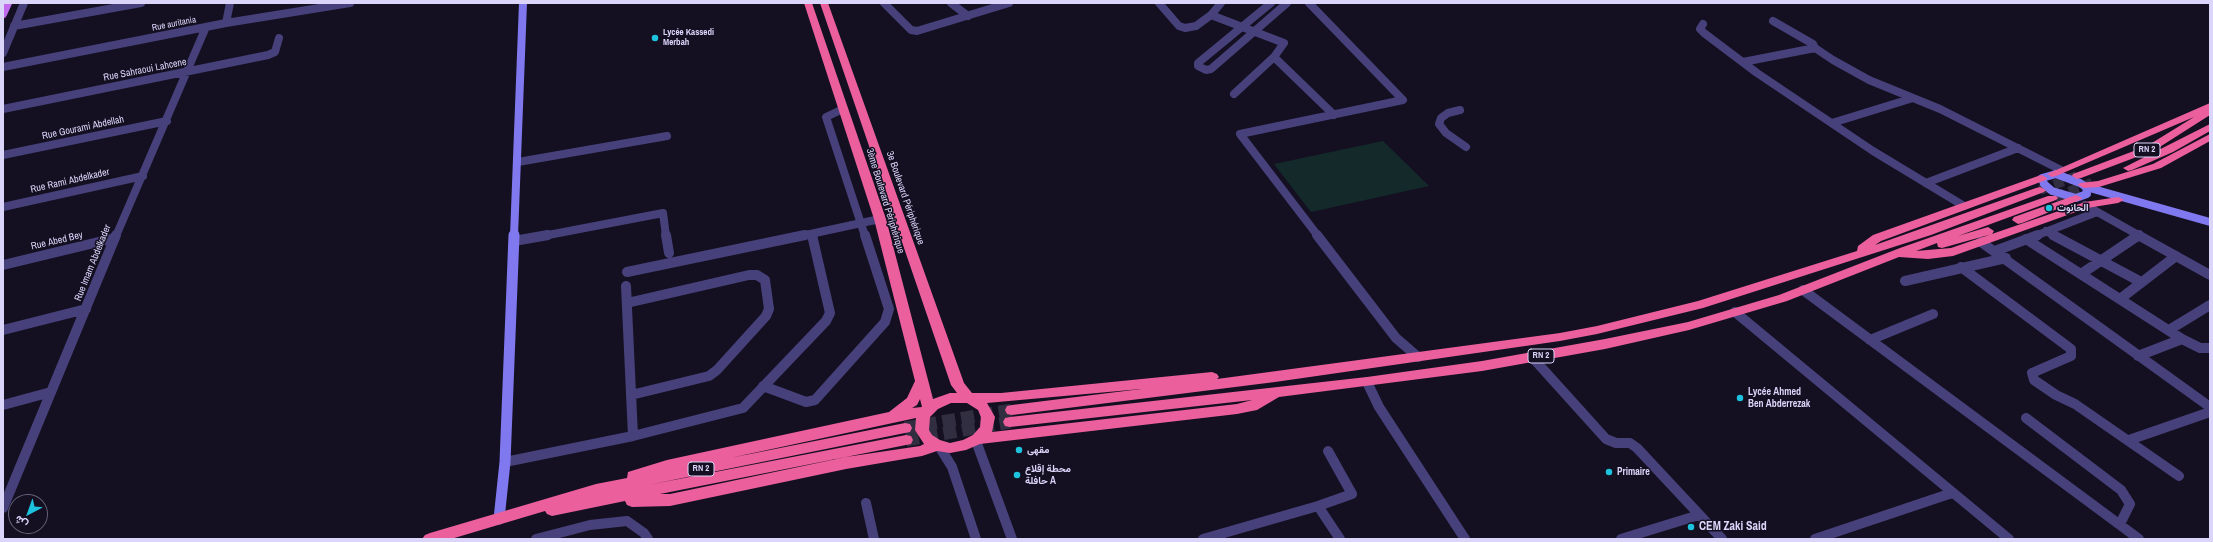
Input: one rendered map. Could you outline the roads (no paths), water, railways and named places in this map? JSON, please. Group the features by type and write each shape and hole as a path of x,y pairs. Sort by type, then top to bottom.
{"highway":[{"name":"3ème Boulevard Périphérique","path":"808,3 880,219 922,381 927,410"},
{"name":"3e Boulevard Périphérique","path":"824,3 958,385 970,399"},
{"path":"1852,256 1877,238 1964,206 2049,178 2210,106"},
{"name":"RN 2","path":"2077,176 2151,148 2210,111"},
{"name":"RN 2","path":"2087,187 2169,150 2210,127"},
{"path":"2087,187 2157,166 2210,137"},
{"name":"RN 2","path":"2049,178 1927,232 1699,305 1597,330 1560,337 1011,416 1367,382 1532,357 1605,344 1682,327 1803,290 1899,252 2052,198"},
{"path":"1899,252 1923,250 1979,235 2081,202 2114,197"},
{"path":"1899,252 1940,254 1981,242 2081,202"},
{"path":"596,490 662,467 927,410 938,402 950,398 1001,398 1245,374 1275,377"},
{"path":"890,417 912,401 922,381"},
{"path":"958,385 982,396 1001,398"},
{"path":"608,501 670,500 846,463 917,452 938,445 961,447 977,440 1238,409 1252,406 1279,391"},
{"path":"970,399 983,407 988,417 987,429 977,440"},
{"path":"927,410 922,420 922,430 927,439 938,445"},
{"name":"RN 2","path":"430,539 596,490 905,434 608,501 499,519"}],"main road":[{"path":"3,14 8,3"}],"street":[{"path":"3,53 24,3"},
{"path":"14,26 141,3"},
{"path":"226,23 230,3"},
{"path":"302,10 304,3"},
{"name":"Rue auritania","path":"3,67 226,23 350,3"},
{"path":"499,519 505,462 518,162 523,3"},
{"path":"884,3 899,16 910,30 917,32 1009,3"},
{"path":"951,3 968,16"},
{"path":"1159,3 1179,26 1185,28 1196,26 1211,15 1221,3"},
{"path":"1271,3 1198,62 1198,66 1206,70 1211,69 1287,3"},
{"path":"1309,3 1403,100 1240,134 1396,338 1418,357"},
{"path":"1211,15 1284,42 1274,57 1234,94"},
{"path":"1773,21 1814,44 1815,48 1869,80 1913,98 2018,148 2049,178"},
{"path":"1703,24 1701,31 1743,62 1832,123 1964,206"},
{"name":"Rue Imam Abdelkader","path":"3,508 115,238 189,71 206,27"},
{"name":"Rue Sahraoui Lahcene","path":"3,109 273,54 279,38"},
{"path":"1743,62 1815,48"},
{"path":"1274,57 1334,114"},
{"path":"1832,123 1913,98"},
{"path":"763,386 806,402 815,400 885,322 889,309 826,117 843,109"},
{"path":"1460,110 1448,113 1441,118 1439,124 1446,133 1466,147"},
{"name":"Rue Gourami Abdellah","path":"3,155 167,121"},
{"path":"518,162 667,136"},
{"path":"1926,183 2018,148"},
{"name":"Rue Rami Abdelkader","path":"3,207 143,176"},
{"path":"2210,222 2114,197 2087,187 2066,176 2049,178 2044,184 2052,191 2081,202 2210,275"},
{"path":"2105,182 2114,197"},
{"path":"2081,202 2087,187"},
{"path":"1995,251 2097,212"},
{"path":"514,241 663,213 669,253"},
{"path":"627,272 812,235 880,219"},
{"path":"2046,231 2141,282"},
{"path":"505,462 634,436 743,408 826,320 830,313 812,235"},
{"path":"2081,274 2138,235"},
{"name":"Rue Abed Bey","path":"3,265 115,238"},
{"path":"2026,239 2182,339 2200,348 2210,348"},
{"path":"1981,242 2006,258 2138,356 2210,407"},
{"path":"2120,299 2176,256"},
{"path":"1905,282 1961,267 2006,258"},
{"path":"1961,267 2072,349 2071,356 2032,373 2034,380 2056,395 2075,404 2179,476"},
{"path":"626,303 749,275 757,275 764,280 769,309 766,316 722,365 709,376 631,395"},
{"path":"626,286 634,436"},
{"path":"1803,290 2139,539"},
{"path":"2170,330 2210,305"},
{"path":"3,330 86,309"},
{"path":"1735,312 2009,539"},
{"path":"1870,340 1933,314"},
{"path":"2138,356 2182,339"},
{"path":"1532,357 1606,439 1616,443 1630,443 1637,448 1722,539"},
{"path":"1367,382 1379,407 1465,539"},
{"path":"3,405 52,392"},
{"path":"2129,440 2210,412"},
{"path":"2026,418 2122,490 2130,504 2120,524"},
{"path":"977,440 1012,539"},
{"path":"938,445 952,467 976,539"},
{"path":"1204,539 1318,506 1352,494 1328,451"},
{"path":"1814,539 1952,493"},
{"path":"866,503 874,539"},
{"path":"1318,506 1340,539"},
{"path":"1621,539 1699,515"},
{"path":"536,539 590,526 627,522 640,530 648,539"}],"tunnel":[{"path":"2040,190 2077,176"},
{"path":"2055,197 2092,183"},
{"path":"905,428 1012,410"},
{"path":"906,440 1010,422"}],"place":[{"name":"Lycée Kassedi Merbah","path":"655,38"},
{"name":"الحانوت","path":"2049,208"},
{"name":"Lycée Ahmed Ben Abderrezak","path":"1740,398"},
{"name":"مقهى","path":"1019,450"},
{"name":"Primaire","path":"1609,472"},
{"name":"محطة إقلاع حافلة A","path":"1017,475"},
{"name":"CEM Zaki Said","path":"1691,527"}]}
